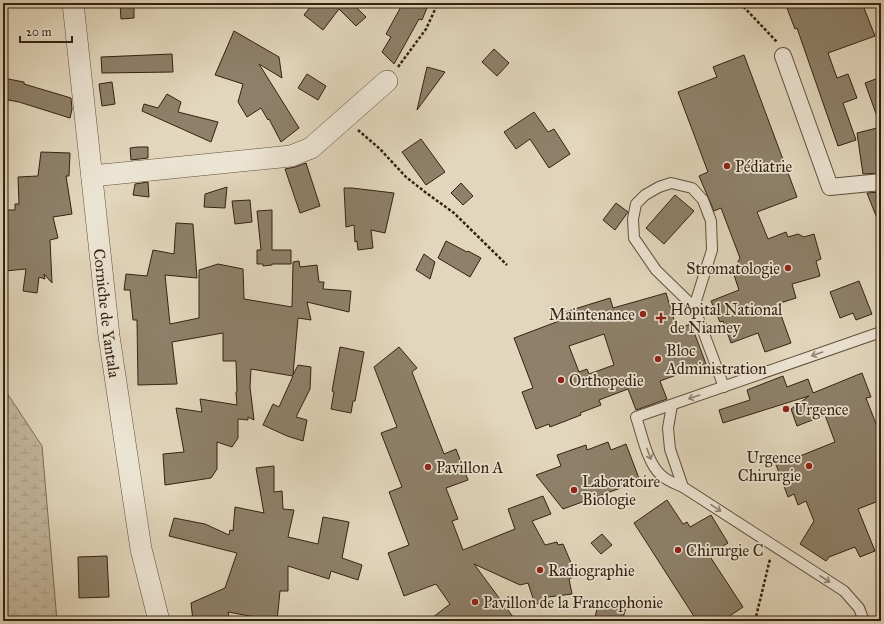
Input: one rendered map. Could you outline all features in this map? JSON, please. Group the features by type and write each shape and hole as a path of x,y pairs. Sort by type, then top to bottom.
{"street":[{"name":"Corniche de Yantala","path":"73,3 109,336 141,549 159,621"},
{"path":"783,56 830,187 881,182"},
{"path":"92,176 291,156 311,148 387,81"}],"lane":[{"path":"694,307 712,250 711,221 703,200 692,188 671,183 659,187 645,195 636,204 633,219 634,238 656,270 694,307 724,387"},
{"path":"864,621 859,608 844,591 683,487 660,475 652,464 636,417 881,332"},
{"path":"672,405 668,428 670,449 683,487"}],"path":[{"path":"387,81 426,29 438,3"},
{"path":"740,3 773,36 779,44 783,56"},
{"path":"343,120 363,133 416,184 454,213 507,265"},
{"path":"755,621 773,545"}],"green space":[{"path":"3,387 42,446 57,621 3,621"}],"building":[{"path":"120,3 134,3 134,18 121,19"},
{"path":"313,3 352,3 366,17 356,26 339,9 323,30 304,15"},
{"path":"403,3 429,3 422,20 419,19 394,64 382,52 391,37 386,34"},
{"path":"785,3 862,3 875,36 828,53 837,78 848,74 857,98 843,103 856,140 838,146 797,28 795,29"},
{"path":"234,31 279,57 282,78 259,64 299,128 281,142 269,119 268,120 261,108 247,117 238,102 243,84 215,75"},
{"path":"494,49 509,63 497,76 482,62"},
{"path":"172,54 173,72 102,73 101,57"},
{"path":"744,55 797,197 757,212 768,239 786,232 788,237 798,234 804,237 814,234 821,259 816,261 820,276 792,284 796,298 777,304 791,343 765,352 758,333 731,343 723,321 720,322 711,301 739,290 733,272 740,258 721,208 714,211 699,176 708,172 678,92 717,77 713,67"},
{"path":"427,67 445,72 417,110"},
{"path":"307,74 326,86 318,100 298,88"},
{"path":"881,77 881,121 879,122 865,83"},
{"path":"3,78 24,82 24,84 71,98 72,109 70,118 19,102 3,99"},
{"path":"112,82 115,104 102,106 99,84"},
{"path":"167,94 181,102 178,112 218,122 211,142 142,111 144,104 158,108"},
{"path":"534,112 548,132 554,129 570,154 549,168 530,139 516,149 504,132"},
{"path":"881,127 881,173 863,174 857,133"},
{"path":"421,139 445,172 426,185 402,152"},
{"path":"148,147 148,158 131,160 130,148"},
{"path":"41,152 70,153 69,176 66,176 72,214 53,217 58,238 50,240 52,283 44,274 45,279 39,277 37,293 23,291 26,269 5,271 3,210 15,210 15,204 19,204 18,177 38,176"},
{"path":"306,163 320,206 300,213 285,169"},
{"path":"148,182 149,197 133,195 135,184"},
{"path":"461,183 473,196 463,205 451,193"},
{"path":"227,187 225,208 204,207 205,194"},
{"path":"344,188 394,193 385,233 371,230 373,248 358,250 357,241 355,242 354,225 346,227"},
{"path":"881,192 881,226 880,226 867,193"},
{"path":"675,195 694,211 664,244 646,228"},
{"path":"250,200 252,222 235,224 232,201"},
{"path":"616,203 628,212 615,230 603,220"},
{"path":"272,210 272,250 291,250 291,264 272,264 263,266 263,264 257,264 257,250 261,250 257,211"},
{"path":"176,223 193,224 197,278 165,275 170,324 199,318 199,270 218,264 243,269 244,299 292,307 293,262 299,261 300,267 317,265 319,282 324,282 323,289 351,291 349,312 307,302 311,320 298,318 293,375 298,365 311,367 310,389 296,417 307,420 303,441 287,436 263,425 273,404 279,407 293,376 251,369 250,387 254,420 248,417 248,420 238,419 238,438 232,447 217,442 217,469 211,478 165,485 163,454 184,452 176,408 202,412 200,399 237,405 236,361 223,361 223,333 172,342 177,384 138,385 137,320 133,320 130,290 124,290 126,274 147,276 153,250 174,254"},
{"path":"446,241 481,258 470,277 438,258"},
{"path":"424,254 435,262 430,279 416,270"},
{"path":"859,281 872,314 856,320 853,313 840,318 830,292"},
{"path":"666,293 677,329 691,324 706,364 660,381 667,399 636,410 628,389 599,400 601,405 580,413 581,415 550,427 549,424 536,429 522,392 533,388 514,338 567,318 565,312 610,298 613,308","holes":["604,334 614,365 589,374 587,369 579,372 569,346"]},
{"path":"340,347 364,352 355,401 353,401 351,413 331,409 334,392 332,391"},
{"path":"399,347 417,368 412,372 444,454 456,449 468,480 446,488 458,519 452,521 463,550 515,529 508,509 543,496 551,514 532,521 545,545 557,542 558,545 563,544 575,572 571,573 573,577 569,579 572,594 548,597 546,602 535,604 528,583 520,585 474,564 516,621 428,621 450,604 436,584 404,596 388,553 409,545 389,492 402,487 381,433 397,427 374,367"},
{"name":"Urgence Chirurgie","path":"862,373 871,397 866,398 878,429 881,428 881,500 858,509 875,551 860,557 855,547 829,557 826,561 800,544 814,521 806,501 798,505 794,494 788,497 775,462 789,457 790,460 835,442 825,415 797,426 791,409 809,396 723,423 719,410 750,400 747,390 783,376 787,387 808,379 813,393"},
{"name":"Laboratoire Biologie","path":"608,442 611,450 626,444 640,481 563,509 536,475 561,466 557,455 586,445 587,450"},
{"path":"274,466 274,492 282,491 283,509 294,510 288,537 318,544 323,517 349,522 342,558 362,565 358,580 331,571 329,579 288,566 288,591 280,591 277,621 228,612 230,621 193,621 191,603 225,588 237,553 169,536 174,518 205,524 229,535 230,530 233,531 235,507 264,513 256,468"},
{"name":"Chirurgie C","path":"667,500 683,524 687,522 690,527 711,515 728,543 709,555 743,607 722,621 697,621 634,523"},
{"path":"602,534 612,545 601,554 591,543"},
{"path":"107,556 109,597 79,598 78,557"},
{"path":"599,601 626,608 622,621 594,621"}],"place":[{"name":"Pédiatrie","path":"727,166"},
{"name":"Stromatologie","path":"788,268"},
{"name":"Maintenance","path":"643,314"},
{"name":"Hôpital National de Niamey","path":"661,318"},
{"name":"Bloc Administration","path":"658,359"},
{"name":"Orthopedie","path":"561,380"},
{"name":"Urgence","path":"786,409"},
{"name":"Urgence Chirurgie","path":"809,466"},
{"name":"Pavillon A","path":"428,467"},
{"name":"Laboratoire Biologie","path":"574,490"},
{"name":"Chirurgie C","path":"678,550"},
{"name":"Radiographie","path":"540,570"},
{"name":"Pavillon de la Francophonie","path":"475,602"}]}
